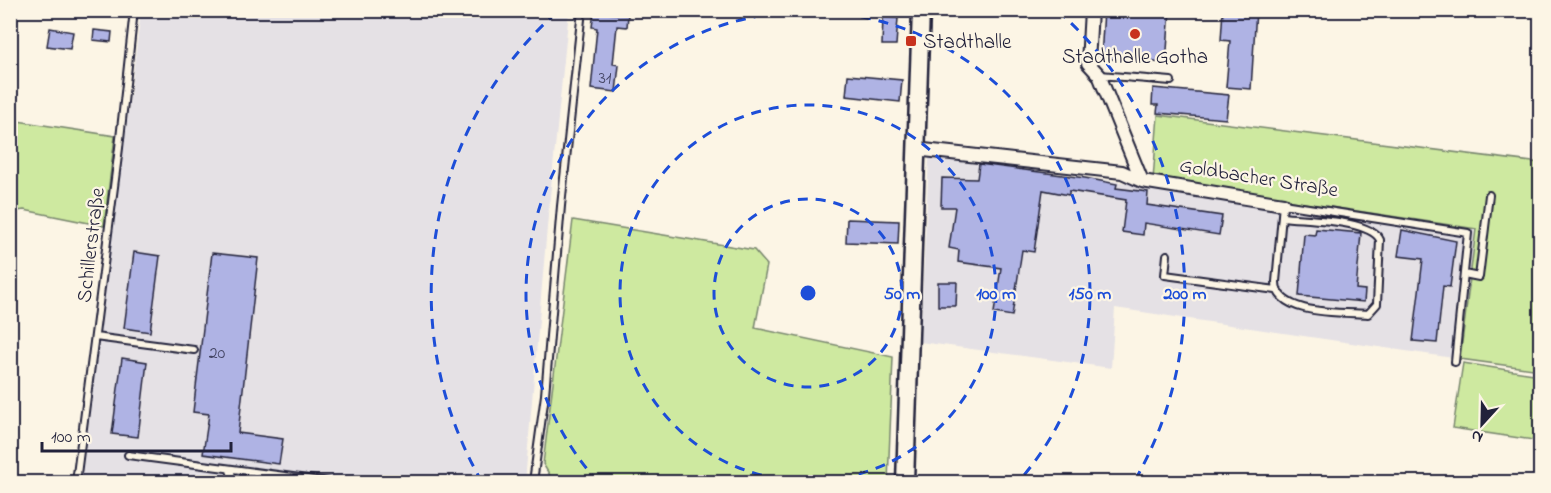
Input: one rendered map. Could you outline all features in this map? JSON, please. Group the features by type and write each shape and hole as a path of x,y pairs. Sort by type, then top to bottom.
{"main road":[{"path":"905,483 921,10"}],"street":[{"path":"1091,10 1088,63 1100,75 1142,181"},
{"name":"Goldbacher Straße","path":"915,149 1122,172 1142,181 1283,204"}],"lane":[{"name":"Schillerstraße","path":"76,483 134,10"},
{"path":"533,483 545,395 561,206 582,10"},
{"path":"1100,75 1171,81"},
{"path":"1464,274 1479,277 1489,195"},
{"path":"1282,218 1364,226 1377,233 1380,240 1377,304 1368,314 1300,308 1282,299 1276,290 1283,204"},
{"name":"Goldbacher Straße","path":"1283,204 1468,233 1455,362"},
{"path":"1167,255 1165,275 1276,290"},
{"path":"95,337 194,350"},
{"path":"128,455 330,483"},
{"path":"230,470 234,483"}],"shaded area":[{"path":"141,11 569,11 548,216 525,482 81,482"},
{"path":"929,158 1152,186 1153,180 1477,229 1460,359 1115,308 1111,368 920,342"}],"green space":[{"path":"1158,115 1540,163 1540,370 1460,359 1476,229 1153,180"},
{"path":"11,120 115,136 104,226 24,210 11,212"},
{"path":"573,220 754,250 767,265 755,328 893,357 888,482 554,482 543,464"},
{"path":"1463,363 1540,375 1540,441 1453,428"}],"building":[{"name":"Stadthalle Gotha","path":"1104,10 1170,10 1166,63 1101,58"},
{"path":"1223,10 1256,10 1251,89 1226,87 1230,41 1221,40"},
{"path":"594,12 628,15 627,27 617,26 613,64 619,65 616,92 591,89 597,28 592,27"},
{"path":"883,17 898,18 896,45 882,45"},
{"path":"50,28 73,32 70,49 47,46"},
{"path":"94,30 112,32 111,42 93,40"},
{"path":"848,75 902,80 900,102 846,96"},
{"path":"1153,88 1229,95 1226,119 1157,113 1158,105 1152,105"},
{"path":"979,164 1085,178 1117,184 1116,188 1148,192 1147,205 1222,216 1219,235 1144,223 1143,235 1122,232 1126,200 1069,191 1069,195 1043,190 1034,252 1022,250 1012,316 994,313 1001,268 958,262 959,250 949,248 955,207 941,207 942,178 977,179"},
{"path":"847,219 899,221 898,244 846,242"},
{"path":"1316,229 1361,233 1356,289 1365,290 1364,302 1299,296 1304,234 1315,235"},
{"path":"1402,230 1456,241 1450,287 1443,286 1437,343 1413,341 1423,259 1398,256"},
{"path":"134,252 160,256 150,332 124,328"},
{"path":"212,253 258,258 238,433 283,439 279,464 203,454 209,414 193,412"},
{"path":"938,282 957,282 956,306 938,306"},
{"path":"122,358 147,362 138,437 112,434"}],"place":[{"name":"Stadthalle Gotha","path":"1135,34"},
{"name":"Stadthalle","path":"911,41"}]}
